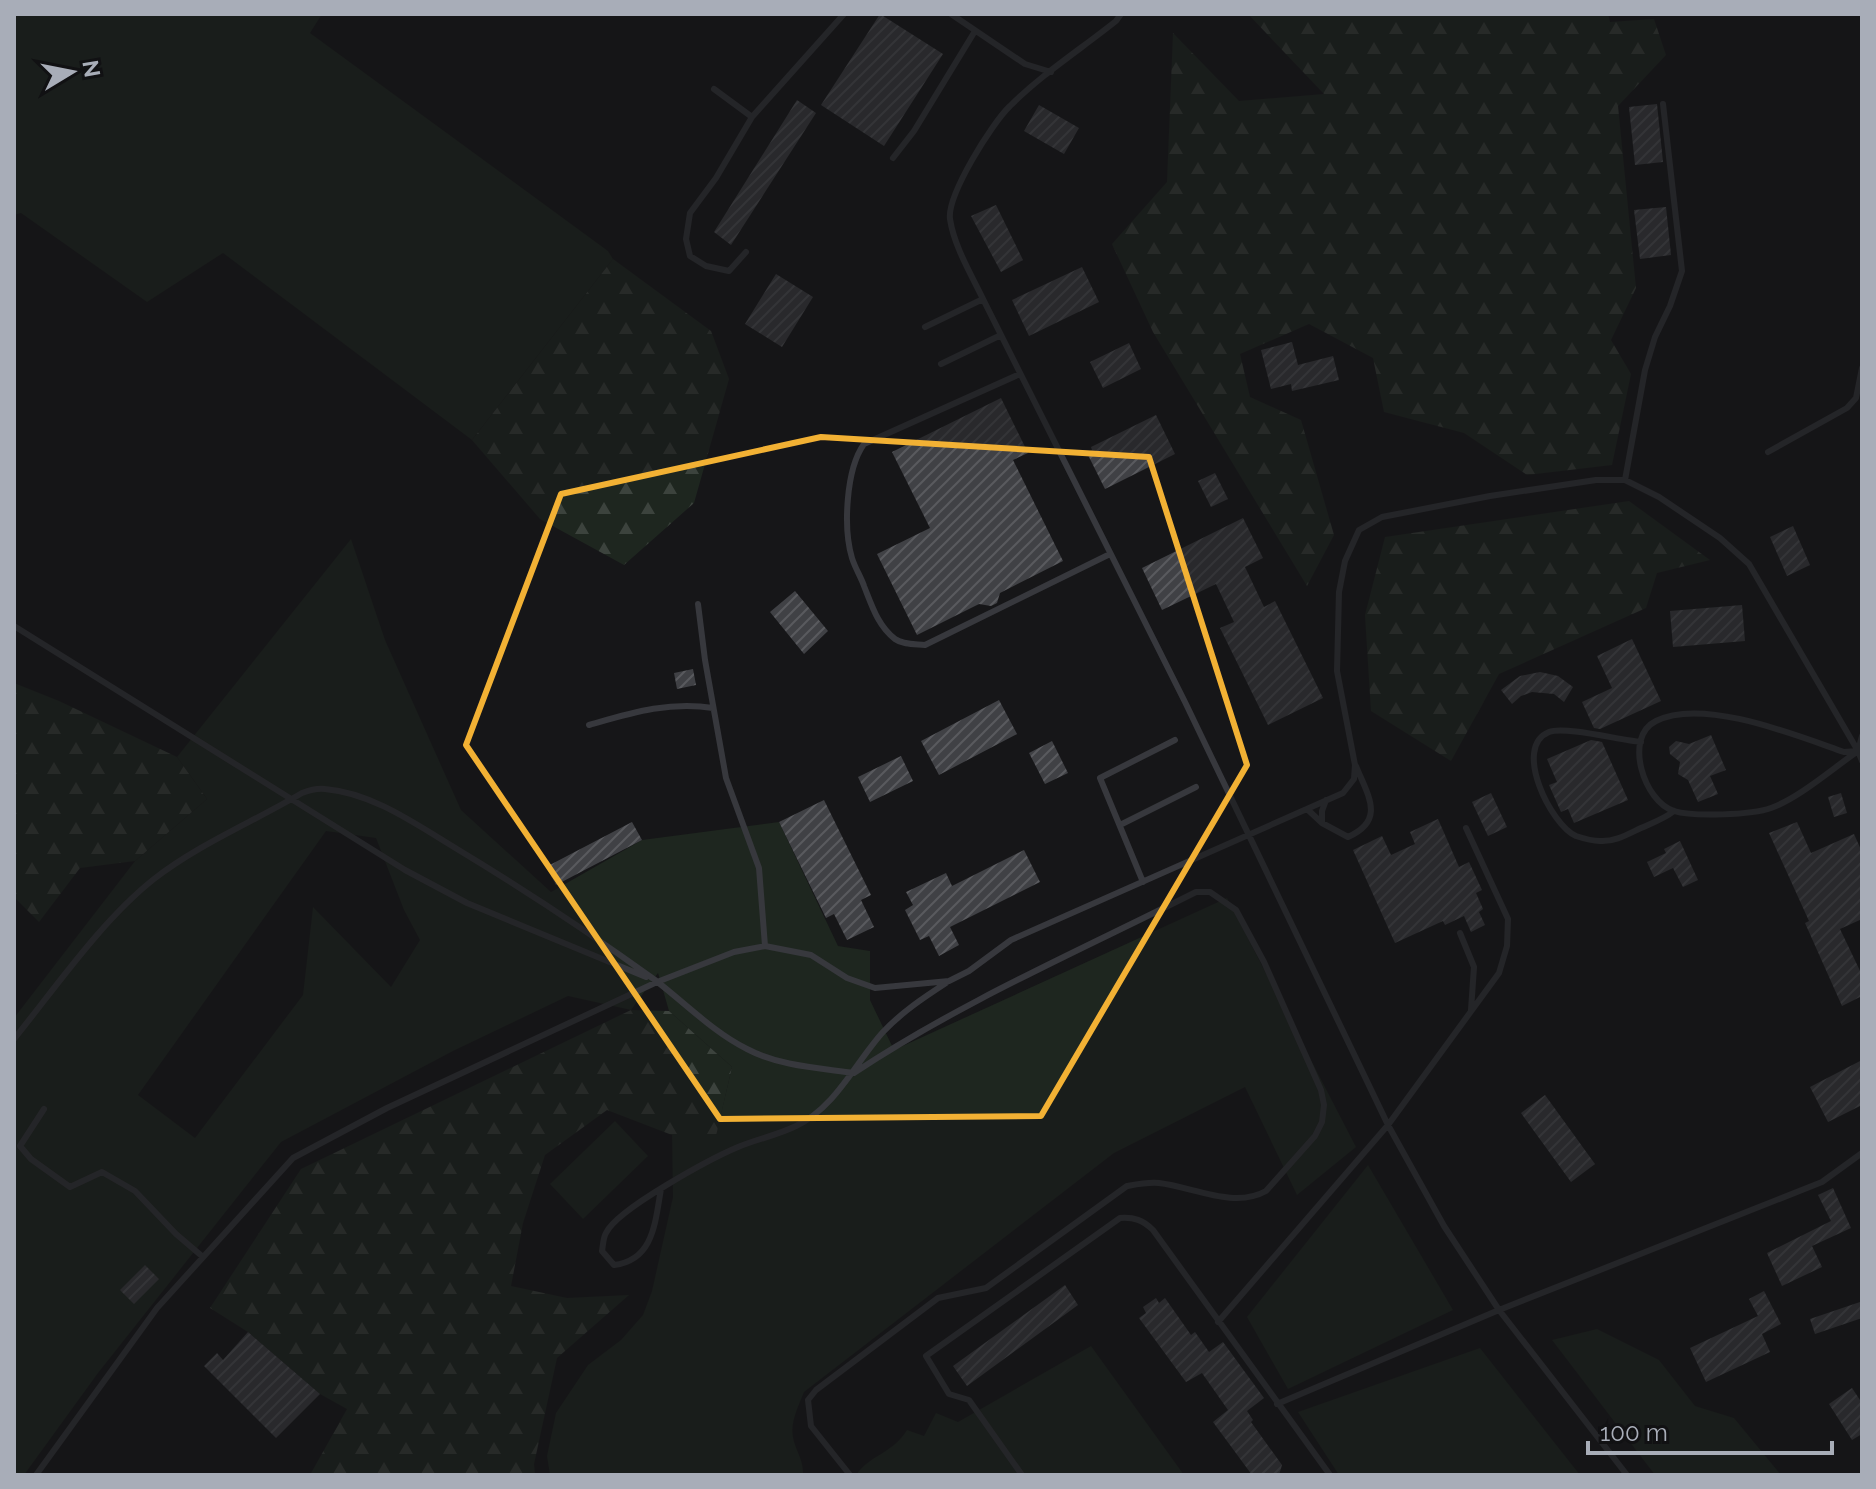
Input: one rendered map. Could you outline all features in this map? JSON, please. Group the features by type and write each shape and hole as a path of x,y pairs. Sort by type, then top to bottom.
{"lane":[{"path":"746,252 729,271 706,266 690,256 686,239 690,213 716,178 752,117 844,14"},
{"path":"951,14 1025,64 1051,72"},
{"path":"1121,14 1007,108 954,194 949,216 952,227 983,299 1388,1125 1444,1226 1499,1310 1627,1475"},
{"path":"893,158 914,131 975,31"},
{"path":"714,89 752,117"},
{"path":"1625,480 1645,370 1682,271 1663,104"},
{"path":"925,327 983,299"},
{"path":"941,364 1001,335"},
{"path":"1768,452 1847,408 1856,398 1862,368"},
{"path":"1020,374 864,444 855,456 850,478 849,535 852,556 874,612 897,641 925,645 1110,554"},
{"path":"1307,809 1322,823 1348,837 1363,831 1372,818 1368,795 1355,765 1337,671 1339,592 1345,561 1359,530 1382,517 1596,480 1625,480 1686,514 1749,564 1862,761"},
{"path":"698,604 726,778 759,868 765,946"},
{"path":"14,626 405,870 467,903 657,982"},
{"path":"589,725 629,713 685,704 713,708"},
{"path":"1858,751 1844,752 1733,717 1707,715 1673,716 1655,721 1643,732 1639,751 1645,781 1659,803 1674,811 1713,813 1770,808 1858,751 1862,736"},
{"path":"1641,742 1572,730 1548,733 1538,740 1534,753 1538,783 1558,819 1574,835 1600,841 1622,838 1674,811"},
{"path":"1143,882 1100,778 1175,740"},
{"path":"661,1189 655,1223 646,1249 630,1263 614,1265 602,1251 606,1232 661,1189 703,1163 798,1125 828,1102 881,1035 908,1008 969,971 1011,940 1343,793 1354,779 1355,765"},
{"path":"1348,786 1368,795"},
{"path":"1120,825 1196,787"},
{"path":"14,1039 120,909 154,879 192,853 315,788 344,792 391,810 536,897 657,982 721,1035 750,1051 781,1061 854,1073 898,1043 946,1017 1196,892 1210,892 1236,910 1313,1066 1324,1105 1322,1122 1315,1136 1259,1195 1234,1198 1163,1183 1127,1186 986,1288 938,1298 816,1390 808,1400 811,1426 850,1475"},
{"path":"1322,823 1326,800"},
{"path":"1218,1322 1388,1125 1499,973 1507,946 1508,919 1466,828"},
{"path":"1460,933 1474,967 1471,1010"},
{"path":"36,1475 157,1308 293,1158 387,1108 657,982 734,952 765,946 811,955 847,978 875,988 949,981"},
{"path":"44,1109 20,1146 31,1159 70,1187 102,1172 135,1191 203,1257"},
{"path":"1277,1404 1499,1310 1822,1182 1862,1153"},
{"path":"1022,1475 969,1400 949,1394 926,1356 1120,1218 1132,1217 1145,1222 1153,1230 1330,1475"}],"highlighted area":[{"path":"821,437 1149,457 1247,765 1041,1116 720,1119 466,745 561,494"}],"green space":[{"path":"14,14 322,14 310,33 608,251 613,259 472,440 223,253 147,302 21,213 14,215"},
{"path":"1248,14 1608,14 1610,22 1654,19 1666,55 1618,106 1636,288 1611,340 1631,374 1612,465 1527,475 1464,433 1384,412 1373,358 1309,324 1240,354 1250,397 1301,420 1334,535 1307,586 1153,332 1112,244 1167,182 1173,33 1239,101 1324,94"},
{"path":"613,259 711,331 729,379 694,503 624,565 540,519 472,440"},
{"path":"1629,501 1710,560 1657,573 1646,608 1499,674 1451,761 1371,711 1365,615 1385,537"},
{"path":"351,539 385,640 461,810 551,892 642,840 779,822 838,946 870,951 870,1000 894,1050 1227,898 1356,1147 1297,1195 1245,1087 1114,1153 804,1392 792,1431 803,1475 550,1475 547,1456 556,1413 588,1365 621,1340 643,1315 652,1291 673,1197 672,1135 716,1135 732,1067 669,1011 658,973 631,1010 568,996 453,1051 281,1142 98,1373 24,1475 14,1475 14,1018 135,861 207,799 177,757","holes":["326,831 376,838 404,910 420,940 391,987 313,907 303,995 195,1138 138,1095"]},
{"path":"14,683 177,757 207,799 135,861 80,868 39,922 14,897"},
{"path":"631,1010 669,1011 732,1067 716,1136 672,1135 607,1110 545,1155 523,1223 511,1286 567,1298 629,1295 557,1358 534,1464 535,1475 310,1475 347,1409 320,1394 248,1332 210,1308 301,1169"},
{"path":"615,1121 648,1156 583,1219 550,1184"},
{"path":"1368,1165 1453,1310 1288,1389 1247,1317"},
{"path":"1597,1329 1659,1360 1695,1406 1734,1418 1781,1475 1655,1475 1552,1340"},
{"path":"1091,1346 1184,1475 856,1475 868,1462 895,1444 907,1430 924,1436 936,1413 958,1422"},
{"path":"1480,1348 1580,1475 1339,1475 1298,1412"}],"building":[{"path":"880,14 943,54 884,146 821,105"},
{"path":"797,100 816,113 731,245 714,232"},
{"path":"1657,104 1663,162 1635,165 1629,107"},
{"path":"1039,105 1079,128 1064,154 1024,131"},
{"path":"996,205 1023,260 1001,272 971,216"},
{"path":"1666,207 1671,255 1640,259 1634,210"},
{"path":"1082,267 1099,302 1029,336 1012,300"},
{"path":"776,274 813,297 782,347 745,324"},
{"path":"1292,342 1298,365 1333,356 1339,380 1292,391 1291,384 1271,389 1261,350"},
{"path":"1129,343 1141,369 1103,388 1090,362"},
{"path":"1001,398 1028,453 1013,460 1063,561 1000,593 997,603 991,606 979,604 917,635 877,554 930,528 892,452"},
{"path":"1156,415 1175,454 1105,489 1087,453 1092,450 1091,447"},
{"path":"1215,473 1228,499 1211,507 1198,481"},
{"path":"1243,518 1263,558 1245,567 1264,607 1275,601 1323,698 1268,725 1220,628 1234,622 1216,584 1162,610 1142,568"},
{"path":"1793,526 1810,565 1787,576 1770,537"},
{"path":"795,591 828,631 804,654 770,612"},
{"path":"1742,605 1745,641 1673,647 1670,611"},
{"path":"1632,639 1661,701 1600,729 1594,728 1582,702 1612,688 1597,656"},
{"path":"693,669 696,685 677,689 674,673"},
{"path":"1540,672 1558,676 1573,687 1564,702 1554,694 1532,692 1512,704 1501,690 1520,676"},
{"path":"999,700 1017,734 939,775 921,741"},
{"path":"1711,735 1726,770 1710,776 1718,794 1698,802 1688,780 1678,774 1680,762 1670,754 1669,747 1676,741 1689,744"},
{"path":"1591,740 1602,742 1628,800 1574,823 1568,809 1561,812 1549,785 1557,782 1547,759"},
{"path":"1052,741 1068,773 1045,784 1029,753"},
{"path":"901,756 913,781 870,802 858,777"},
{"path":"1491,793 1507,827 1488,836 1472,802"},
{"path":"1841,793 1847,813 1834,817 1828,797"},
{"path":"824,800 871,895 861,900 874,927 847,940 834,914 826,918 779,822"},
{"path":"1438,819 1459,867 1469,862 1482,890 1476,893 1483,909 1479,912 1485,925 1471,932 1464,916 1445,925 1443,921 1395,943 1353,850 1382,836 1391,855 1415,844 1410,832"},
{"path":"632,822 642,840 556,885 546,867"},
{"path":"1797,822 1811,853 1854,834 1862,852 1862,919 1840,929 1862,975 1862,996 1842,1006 1805,923 1809,921 1769,833"},
{"path":"1680,841 1698,880 1683,887 1673,868 1654,877 1647,862 1666,853 1664,849"},
{"path":"1024,850 1040,882 950,927 959,945 939,956 929,936 920,940 905,910 913,905 906,892 946,873 952,886"},
{"path":"1862,1060 1862,1105 1828,1122 1810,1087"},
{"path":"1545,1095 1595,1164 1571,1182 1521,1113"},
{"path":"1833,1188 1851,1228 1812,1246 1822,1267 1782,1286 1767,1253 1831,1221 1818,1195"},
{"path":"145,1265 159,1279 134,1304 120,1290"},
{"path":"1065,1285 1078,1305 967,1386 953,1366"},
{"path":"1764,1291 1781,1324 1762,1334 1770,1352 1706,1382 1690,1348 1758,1316 1749,1299"},
{"path":"1156,1298 1159,1303 1165,1298 1191,1335 1195,1332 1209,1352 1223,1342 1264,1398 1247,1411 1253,1420 1251,1422 1282,1465 1279,1475 1252,1475 1213,1422 1228,1410 1202,1373 1186,1382 1139,1318 1146,1313 1143,1307"},
{"path":"1860,1302 1862,1318 1815,1334 1810,1319"},
{"path":"248,1332 320,1394 276,1438 204,1366 217,1353 223,1360"},
{"path":"1852,1388 1862,1403 1862,1434 1852,1440 1829,1404"}]}
